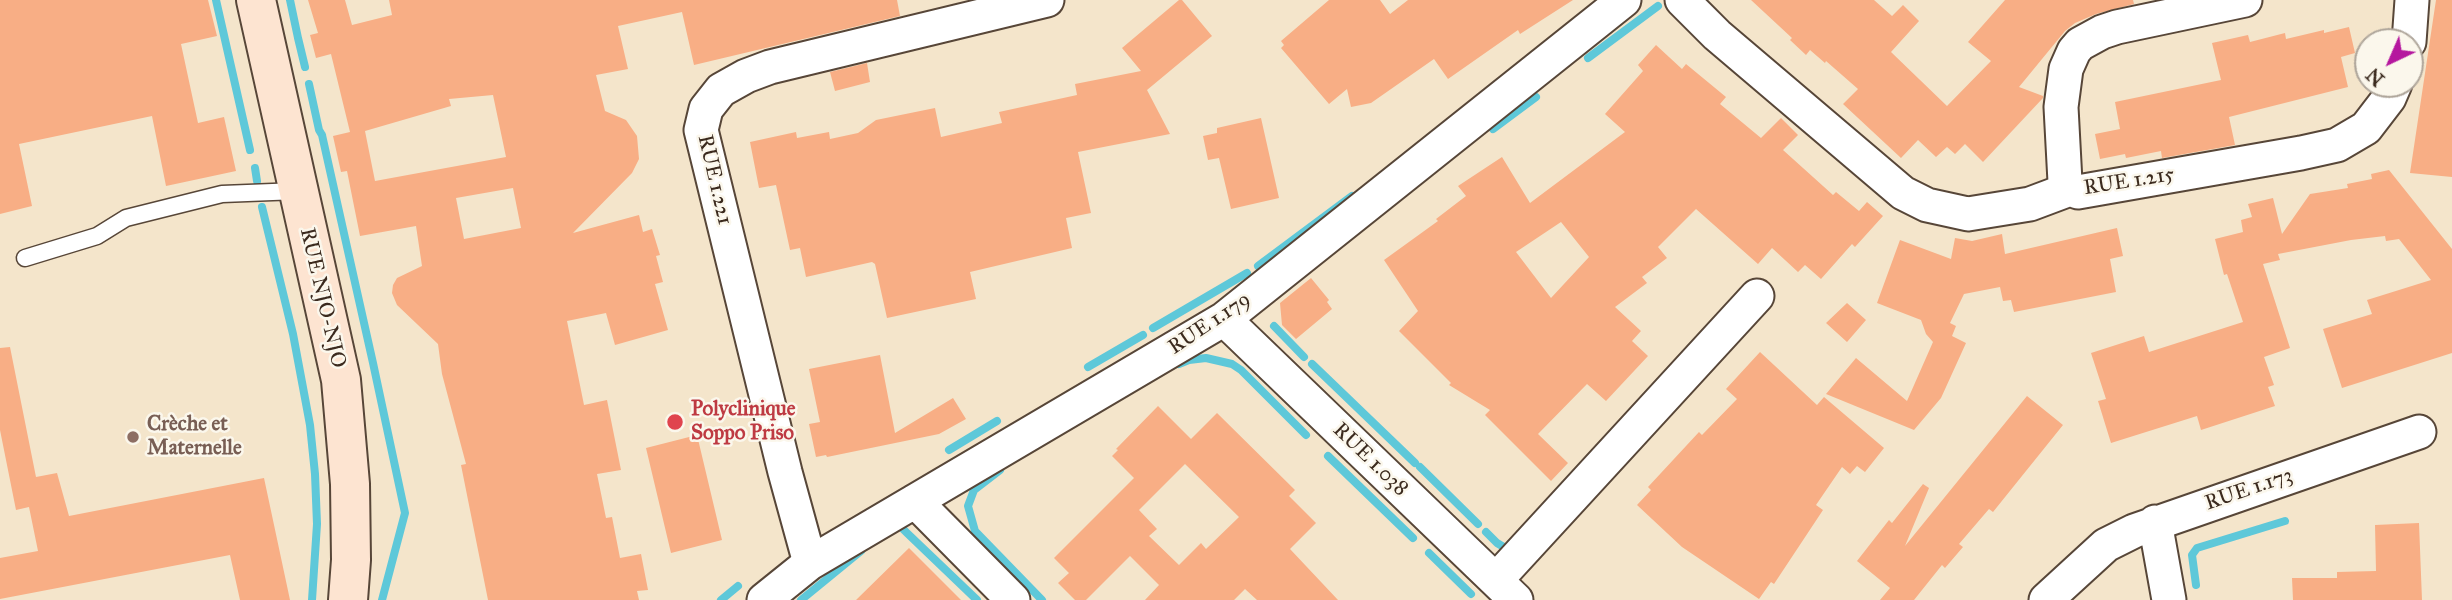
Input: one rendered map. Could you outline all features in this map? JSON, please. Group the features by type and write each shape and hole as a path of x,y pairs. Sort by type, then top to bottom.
{"main road":[{"name":"RUE NJO-NJO","path":"256,0 341,380 350,484 351,560 348,600"}],"street":[{"name":"RUE 1.221","path":"810,563 781,459 701,130 706,109 721,90 746,75 770,67 1046,0"},
{"name":"RUE 1.179","path":"764,600 810,563 1224,319 1624,0"},
{"path":"1682,0 1717,35 1848,147 1903,193 1927,205 1968,214 2030,204 2070,189"},
{"name":"RUE 1.215","path":"2245,0 2117,27 2088,38 2080,44 2066,69 2061,107 2066,182 2070,189 2078,192 2337,145 2366,128 2389,98"},
{"path":"2410,28 2412,0"},
{"path":"1506,590 1757,296"},
{"name":"RUE 1.038","path":"1224,319 1506,590"},
{"name":"RUE 1.173","path":"2046,600 2106,545 2155,522 2419,432"},
{"path":"915,501 1013,600"},
{"path":"2155,522 2169,600"}],"lane":[{"path":"25,258 97,236 126,218 222,194 298,191"}],"building":[{"path":"0,0 208,0 217,36 181,44 198,123 224,117 236,171 166,186 152,116 19,144 32,206 0,214"},
{"path":"308,0 345,0 352,25 392,15 389,0 897,0 900,16 694,65 682,12 618,26 628,69 596,75 605,111 626,120 637,136 639,159 632,173 573,233 639,215 643,232 652,229 660,255 656,256 663,282 655,284 668,330 615,345 606,313 567,321 584,405 607,400 621,470 597,474 606,518 612,517 620,558 641,554 648,590 637,591 639,600 488,600 461,465 466,464 442,374 438,344 397,305 392,293 397,278 422,266 416,226 360,236 347,171 341,172 333,136 350,132 331,54 316,58 310,35 318,33","holes":["493,95 506,157 375,181 365,131 451,106 449,99","513,188 521,228 464,239 456,198"]},
{"path":"1182,0 1212,36 1147,90 1170,134 1078,152 1091,213 1066,218 1072,248 970,272 976,299 887,318 875,264 872,262 806,277 800,248 790,250 776,185 759,188 750,142 796,132 797,138 829,132 830,139 858,133 876,120 935,108 941,137 1002,123 999,112 1077,95 1075,84 1141,71 1122,48"},
{"path":"1329,0 1380,0 1390,14 1408,0 1573,0 1520,34 1518,30 1448,79 1434,59 1371,103 1351,107 1347,89 1329,104 1281,48 1284,45 1281,41"},
{"path":"1751,0 1874,0 1892,16 1903,5 1919,21 1891,52 1947,106 1991,61 1968,42 2005,0 2133,0 2134,4 2096,14 2075,23 2065,31 2019,87 2043,98 1983,162 1965,144 1955,154 1947,147 1936,157 1918,140 1901,158 1843,104 1858,89 1810,50 1806,55 1790,40 1792,38"},
{"path":"2436,0 2452,0 2452,177 2410,173 2421,98 2424,98 2424,80"},
{"path":"2349,27 2354,53 2341,57 2348,87 2229,117 2235,145 2162,158 2161,151 2126,158 2125,154 2100,159 2095,134 2120,129 2115,102 2221,80 2212,43 2248,35 2250,42 2285,33 2286,39 2324,30 2324,33"},
{"path":"1656,45 1682,69 1686,64 1726,97 1720,104 1761,138 1781,118 1798,135 1783,150 1833,195 1836,192 1859,211 1867,202 1883,216 1855,247 1852,244 1821,279 1805,265 1798,272 1772,248 1758,264 1696,209 1658,247 1667,258 1642,277 1647,283 1615,307 1641,331 1632,341 1648,356 1606,401 1587,384 1538,434 1568,463 1551,481 1485,415 1490,410 1449,385 1451,383 1399,331 1418,311 1384,260 1438,221 1436,219 1466,196 1458,186 1502,157 1530,203 1625,132 1605,114 1643,71 1638,65","holes":["1561,222 1589,257 1551,298 1516,252"]},
{"path":"867,63 870,82 835,91 830,72"},
{"path":"1261,118 1279,198 1231,209 1219,158 1208,160 1203,136 1217,133 1217,128"},
{"path":"2389,170 2452,249 2452,353 2342,388 2323,329 2372,314 2367,300 2431,280 2399,239 2386,241 2385,236 2278,254 2280,260 2263,264 2290,348 2264,357 2274,385 2268,387 2275,406 2201,430 2197,416 2111,443 2098,401 2106,399 2091,353 2144,336 2149,352 2243,322 2227,274 2224,275 2215,239 2243,232 2241,220 2252,217 2248,204 2273,198 2282,234 2310,194 2348,188 2347,184 2372,179 2371,174"},
{"path":"2117,228 2123,256 2110,259 2116,292 2014,312 2011,300 2003,301 2000,287 1964,294 1950,323 1956,326 1952,336 1966,343 1941,398 1914,430 1826,394 1856,358 1907,401 1933,342 1926,334 1921,320 1877,303 1900,240 1951,259 1955,238 1972,241 2002,234 2005,254"},
{"path":"1311,278 1329,300 1327,302 1332,309 1296,339 1282,325 1280,303"},
{"path":"1847,303 1866,320 1847,342 1826,323"},
{"path":"10,347 36,477 57,473 69,516 264,478 290,600 240,600 230,555 0,599 0,558 38,551 29,507 16,510 0,430 0,348"},
{"path":"1760,352 1817,405 1824,397 1884,448 1865,472 1857,466 1850,474 1842,467 1816,505 1823,510 1774,584 1771,582 1759,599 1682,547 1637,505 1651,490 1648,487 1699,432 1702,435 1737,399 1726,389"},
{"path":"880,355 895,433 953,398 966,419 939,434 816,457 809,424 820,422 809,369"},
{"path":"2027,396 2063,425 1993,512 1989,509 1959,544 1963,547 1945,568 1942,565 1914,600 1880,600 1890,588 1857,561 1889,520 1892,523 1923,484 1929,488 1905,546"},
{"path":"1158,406 1191,439 1217,413 1295,490 1289,496 1316,523 1290,549 1338,600 1257,600 1245,589 1234,600 1145,600 1159,585 1130,556 1086,600 1075,600 1058,583 1069,573 1054,558 1134,478 1112,456 1118,450 1116,449","holes":["1185,464 1239,517 1206,549 1201,543 1179,565 1149,536 1157,529 1139,510"]},
{"path":"697,435 722,540 671,553 646,448"},
{"path":"2419,523 2422,600 2293,600 2292,578 2337,578 2337,572 2376,571 2375,525"},
{"path":"909,548 961,600 856,600"}],"waterway":[{"path":"216,0 250,150"},
{"path":"290,0 298,38"},
{"path":"1588,58 1658,6"},
{"path":"298,38 305,67"},
{"path":"309,84 322,135"},
{"path":"1493,129 1536,97"},
{"path":"322,135 360,305"},
{"path":"255,168 257,181"},
{"path":"1258,266 1352,196"},
{"path":"262,207 293,334 310,425 317,524 312,600"},
{"path":"1153,328 1247,273"},
{"path":"360,305 373,363"},
{"path":"1274,326 1304,357"},
{"path":"1088,367 1143,335"},
{"path":"1179,364 1206,358 1232,364 1306,435"},
{"path":"373,363 405,513 382,600"},
{"path":"1312,364 1415,463"},
{"path":"949,450 997,421"},
{"path":"1328,456 1413,538"},
{"path":"1420,467 1478,524"},
{"path":"1000,470 974,490 968,506 975,531 1042,600"},
{"path":"2196,585 2192,555 2197,548 2285,521"},
{"path":"894,526 901,527 977,600"},
{"path":"1486,532 1507,549"},
{"path":"801,600 861,551"},
{"path":"1429,553 1471,594"},
{"path":"721,600 738,586"}],"place":[{"name":"Polyclinique Soppo Priso","path":"675,422"},
{"name":"Crèche et Maternelle","path":"133,437"}]}
